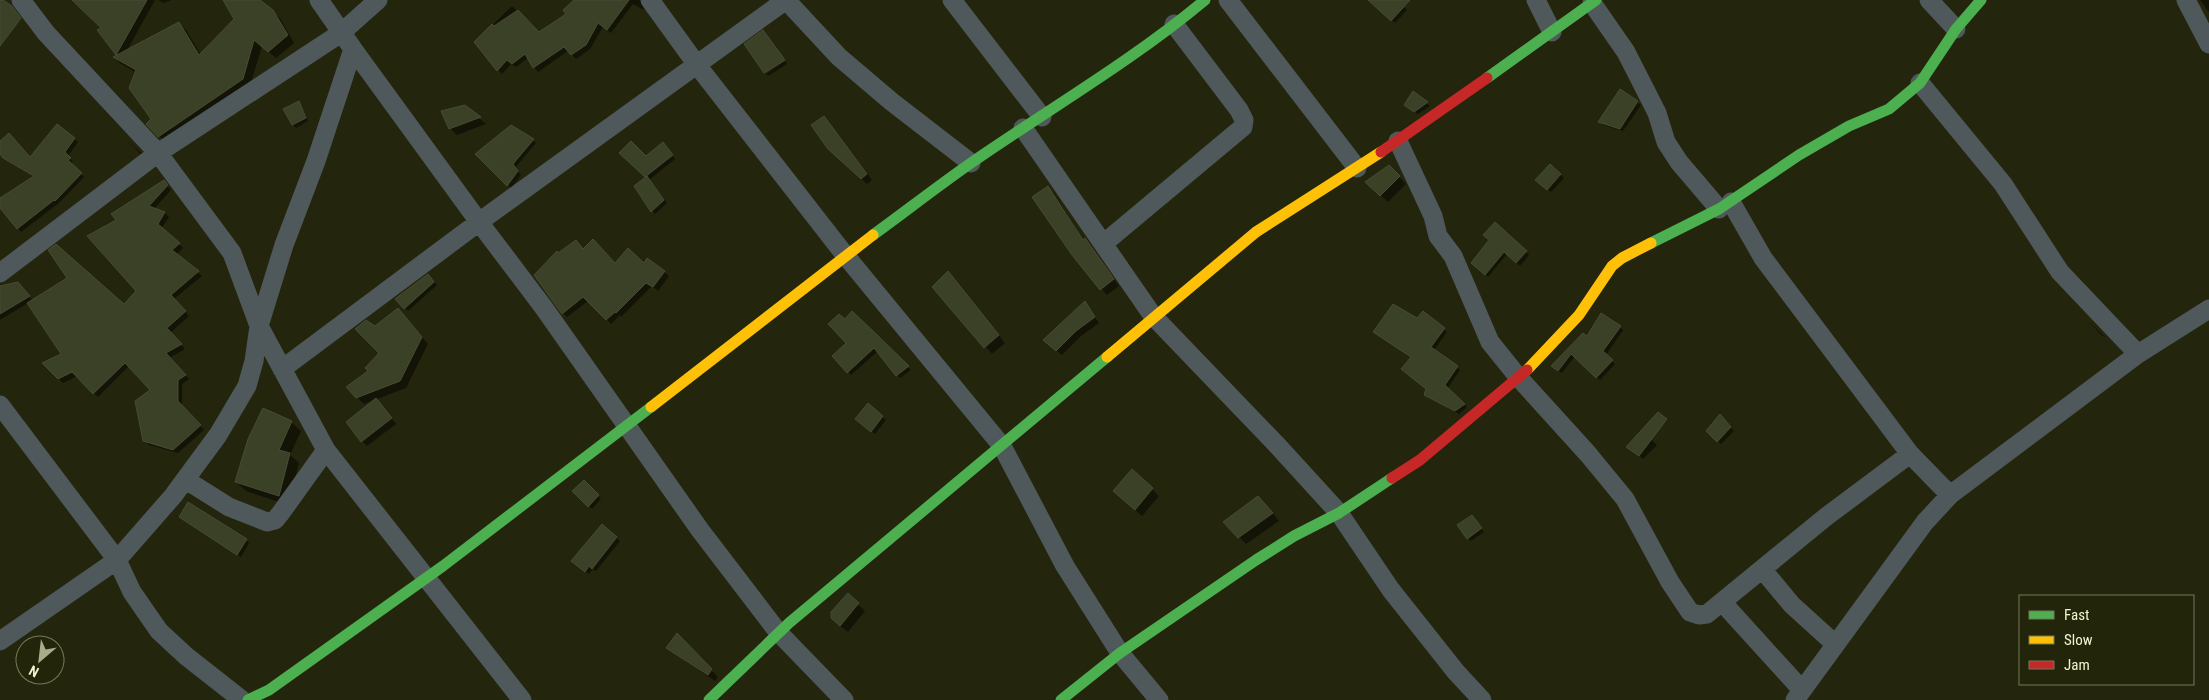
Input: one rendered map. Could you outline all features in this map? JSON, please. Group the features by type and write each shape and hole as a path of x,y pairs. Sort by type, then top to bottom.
{"street":[{"path":"21,0 46,33 158,153 232,253 259,326 326,450 522,700"},
{"path":"319,0 479,222 544,308 700,530 778,632 844,700"},
{"path":"0,273 158,153 341,33 378,0"},
{"path":"650,0 697,64 845,255 1002,446 1065,566 1120,653 1159,700"},
{"path":"282,369 479,222 786,0 839,57 892,102 970,163"},
{"path":"952,0 1042,117"},
{"path":"248,700 269,690 427,577 714,360 845,255 970,163 1042,117 1205,0"},
{"path":"1228,0 1357,168"},
{"path":"1536,0 1552,32"},
{"path":"1929,0 1956,29"},
{"path":"1061,700 1120,653 1256,560 1301,532 1339,514 1420,460 1519,378 1579,315 1612,266 1622,258 1725,205 1799,155 1850,126 1889,109 1920,83 1956,29 1981,0"},
{"path":"2186,0 2209,44"},
{"path":"709,700 778,632 1072,388 1153,316 1175,301 1256,232 1312,194 1398,141 1594,1 1626,52 1657,113 1666,142 1679,162 1725,205 1910,454 1950,495"},
{"path":"1103,244 1243,127 1244,120 1239,110 1174,24"},
{"path":"0,641 117,560 186,480 218,435 247,386 254,361 259,326 284,245 316,161 353,49"},
{"path":"1920,83 2003,184 2060,272 2138,354"},
{"path":"1023,128 1153,316 1276,444 1339,514 1397,598 1456,672 1482,700"},
{"path":"1398,141 1433,216 1438,236 1453,256 1490,342 1625,499 1670,582 1690,612 1699,615 1707,614 1827,516 1910,454"},
{"path":"1722,602 1798,695 1925,522 1950,495 2138,354 2209,309"},
{"path":"0,405 117,560 132,592 159,630 186,656 242,700"},
{"path":"186,480 229,507 267,522 274,520 280,514 326,450"},
{"path":"1762,569 1792,605 1835,644"}],"building":[{"path":"0,0 12,6 21,18 0,46"},
{"path":"72,0 147,0 116,55 97,30 101,28"},
{"path":"223,0 260,0 273,10 288,35 268,52 254,40 243,79 158,137 146,124 151,119 129,88 136,70 113,57 179,22 199,55 234,19"},
{"path":"574,0 629,0 607,30 598,23 586,45 571,55 564,47 533,68 525,54 512,64 507,60 497,71 474,42 492,24 494,26 518,10 539,32 566,14 563,10"},
{"path":"1368,0 1410,0 1391,21"},
{"path":"763,30 785,60 764,73 744,44"},
{"path":"1620,89 1638,101 1620,129 1598,122"},
{"path":"1413,91 1428,102 1414,112 1404,105"},
{"path":"299,101 306,118 292,125 283,109"},
{"path":"465,105 481,117 449,129 441,111"},
{"path":"824,116 867,174 861,179 828,149 811,125"},
{"path":"57,124 75,138 65,152 71,158 68,160 82,173 55,201 17,229 0,208 0,198 34,176 3,158 0,154 0,141 9,133 30,157"},
{"path":"511,125 534,139 513,164 518,171 507,186 475,154"},
{"path":"631,141 646,156 663,142 673,155 645,177 619,153"},
{"path":"1550,164 1561,174 1547,190 1535,180"},
{"path":"1389,165 1400,176 1380,196 1365,182"},
{"path":"647,176 664,200 651,212 634,186"},
{"path":"164,180 168,185 149,206 165,212 158,224 180,243 172,250 199,271 171,295 186,311 167,328 182,344 166,353 186,375 178,380 178,401 201,425 173,450 143,441 135,401 150,390 125,363 93,394 72,372 58,379 42,363 61,354 27,303 67,278 48,250 56,244 124,304 136,291 87,236 116,220 111,214"},
{"path":"1048,186 1083,240 1085,238 1114,279 1100,290 1072,255 1032,197"},
{"path":"1495,222 1527,251 1516,263 1504,252 1485,275 1471,263 1489,240 1483,235"},
{"path":"593,239 615,263 628,248 644,263 647,258 665,271 653,287 646,283 616,313 606,320 583,297 562,314 534,275 557,251 558,253 576,240 583,249"},
{"path":"948,271 999,335 984,348 932,287"},
{"path":"428,274 434,282 404,309 395,299"},
{"path":"18,282 30,296 0,314 0,286"},
{"path":"1085,301 1095,317 1076,331 1056,351 1043,340"},
{"path":"1393,304 1417,318 1423,311 1445,328 1431,347 1458,366 1445,385 1465,404 1455,411 1424,395 1426,389 1401,369 1411,357 1373,332"},
{"path":"398,308 422,337 400,381 356,398 346,387 368,371 365,368 379,353 355,329 366,320 375,326"},
{"path":"852,311 909,366 896,376 874,348 847,373 832,356 846,343 828,324 839,314 845,319"},
{"path":"1601,313 1621,326 1603,351 1613,360 1596,378 1571,354 1558,371 1551,366 1583,333 1587,336"},
{"path":"376,398 392,418 361,442 346,422"},
{"path":"868,403 883,416 871,432 855,419"},
{"path":"263,408 292,421 279,450 290,453 279,496 235,482 248,439"},
{"path":"1658,412 1667,419 1639,456 1626,447"},
{"path":"1720,414 1731,427 1717,442 1706,431"},
{"path":"1132,469 1153,488 1135,510 1113,491"},
{"path":"584,480 599,495 588,507 572,491"},
{"path":"1258,496 1273,513 1238,538 1223,522"},
{"path":"188,502 247,539 237,555 179,517"},
{"path":"1472,515 1482,528 1467,539 1457,525"},
{"path":"602,524 617,537 592,569 589,566 585,572 571,561"},
{"path":"848,593 859,603 840,626 831,618 831,612"},
{"path":"677,633 712,669 708,675 666,648"}],"traffic: fast":[{"path":"873,235 971,163 1149,44 1205,0"},
{"path":"1487,78 1596,0"},
{"path":"1651,243 1719,209 1799,155 1849,126 1889,109 1920,83 1956,29 1981,0"},
{"path":"709,700 789,623 1107,357"},
{"path":"248,700 269,690 443,566 651,407"},
{"path":"1061,700 1120,653 1256,560 1294,536 1339,513 1392,478"}],"traffic: slow":[{"path":"1107,357 1256,232 1381,152"},
{"path":"651,407 873,235"},
{"path":"1527,370 1579,315 1612,266 1622,258 1651,243"}],"traffic: jam":[{"path":"1381,152 1487,78"},
{"path":"1392,478 1420,460 1527,370"}]}
